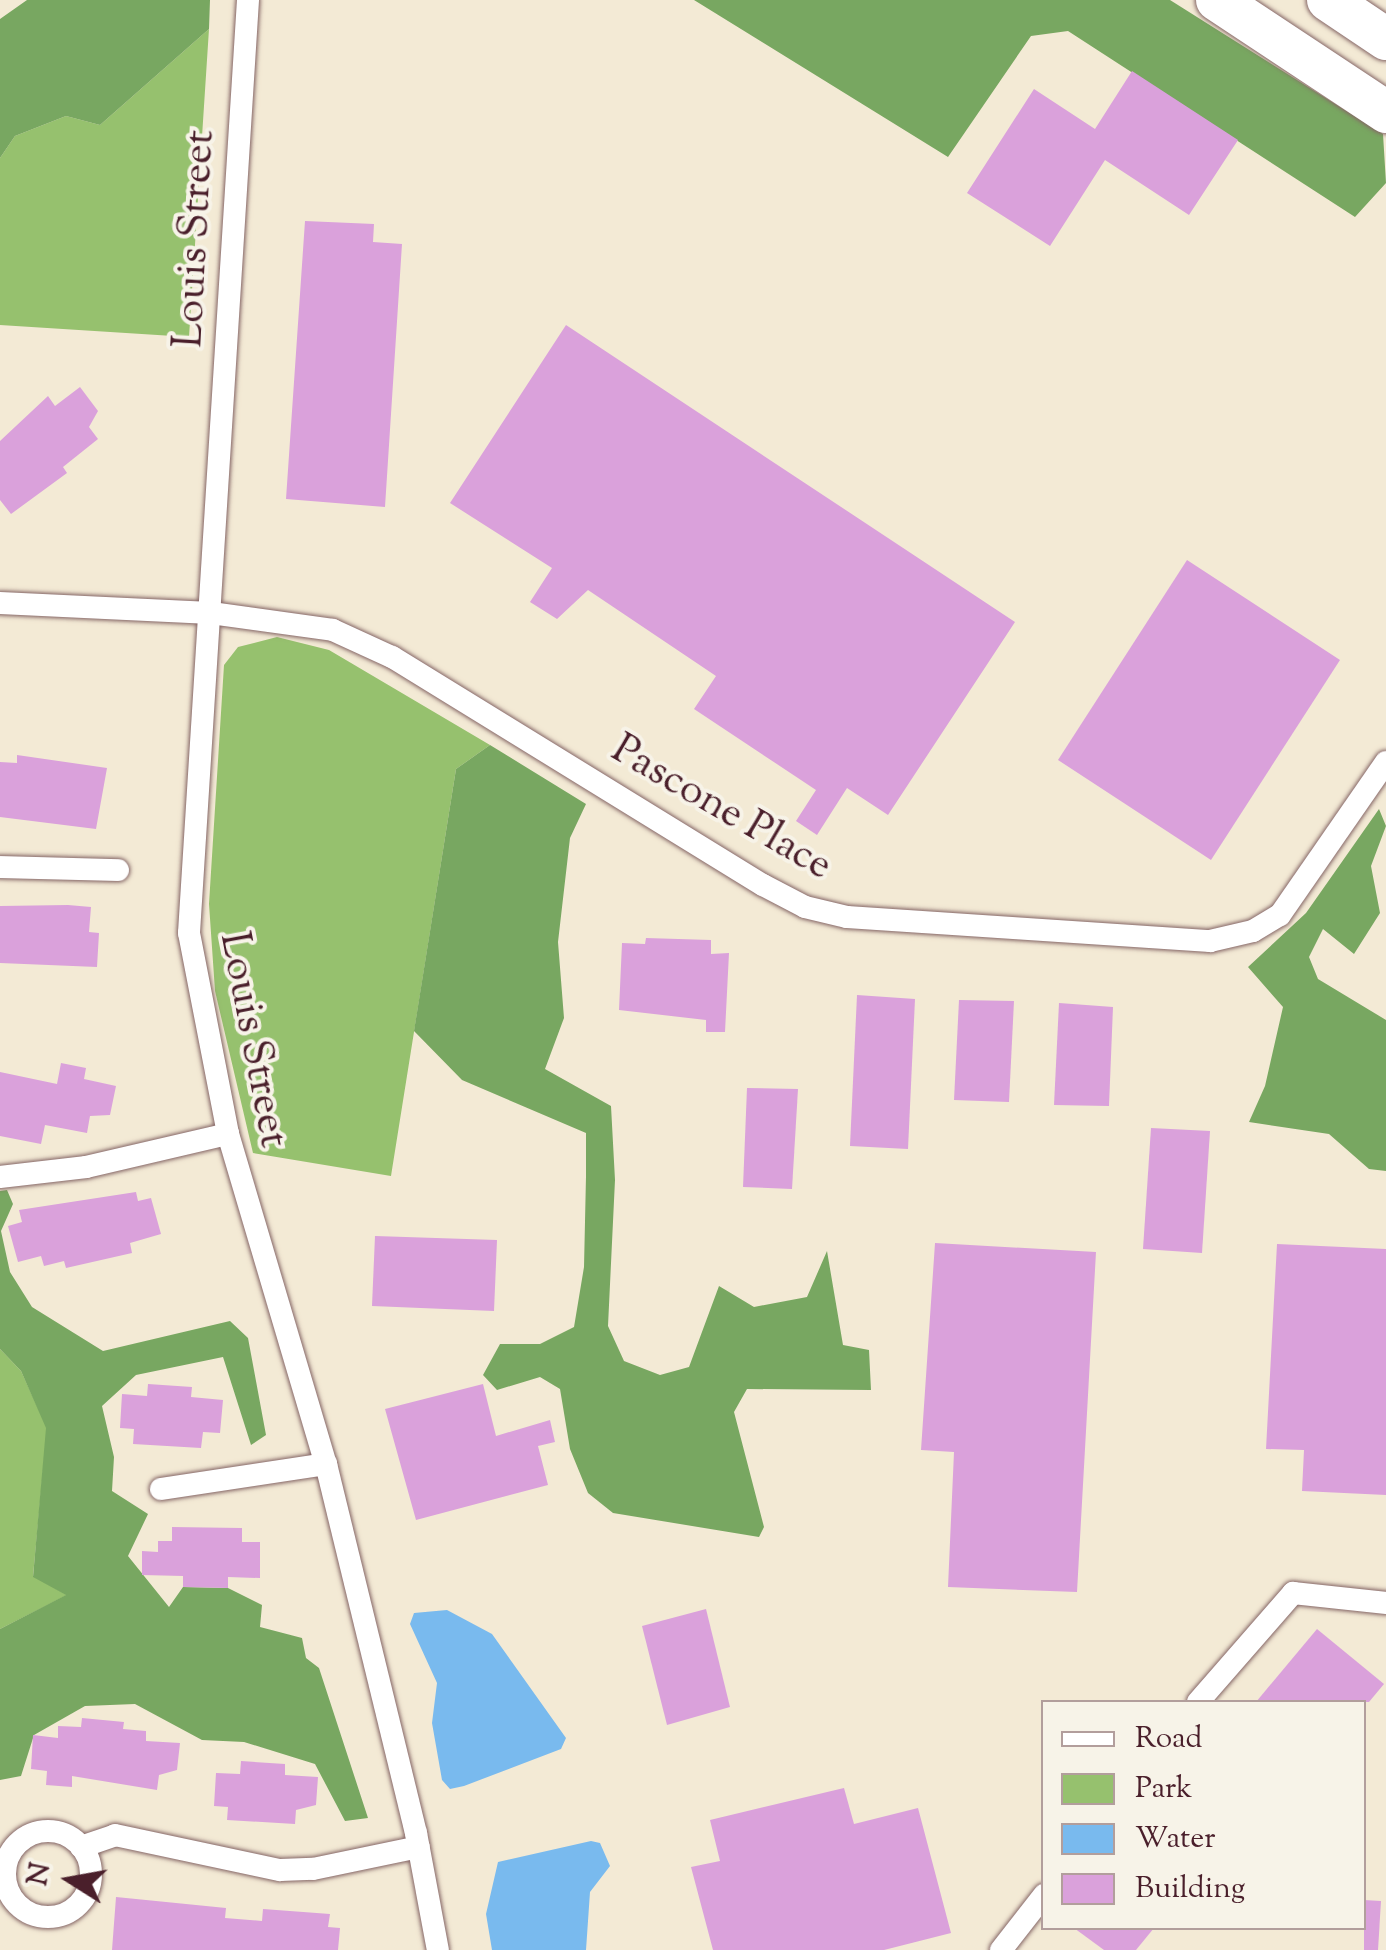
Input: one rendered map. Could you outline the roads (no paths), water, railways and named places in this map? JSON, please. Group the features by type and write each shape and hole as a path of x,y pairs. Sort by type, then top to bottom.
{"highway":[{"path":"1217,0 1386,112"},
{"path":"1328,0 1386,39"}],"street":[{"name":"Louis Street","path":"248,0 189,933 228,1134 326,1464 419,1847 438,1950"},
{"name":"Pascone Place","path":"0,603 211,613 333,630 392,656 763,885 806,908 847,917 1210,941 1252,931 1280,915 1386,762"},
{"path":"0,867 118,870"},
{"path":"0,1177 86,1167 228,1134"},
{"path":"162,1489 326,1464"},
{"path":"1200,1700 1293,1593 1386,1603"},
{"path":"82,1847 115,1835 249,1866 312,1870 419,1847"},
{"path":"1002,1950 1041,1899"}],"water":[{"path":"447,1610 492,1634 566,1738 561,1749 464,1786 450,1789 442,1780 432,1723 437,1683 410,1624 414,1613"},
{"path":"591,1841 600,1843 610,1866 590,1892 586,1950 492,1950 486,1914 498,1862"}]}
